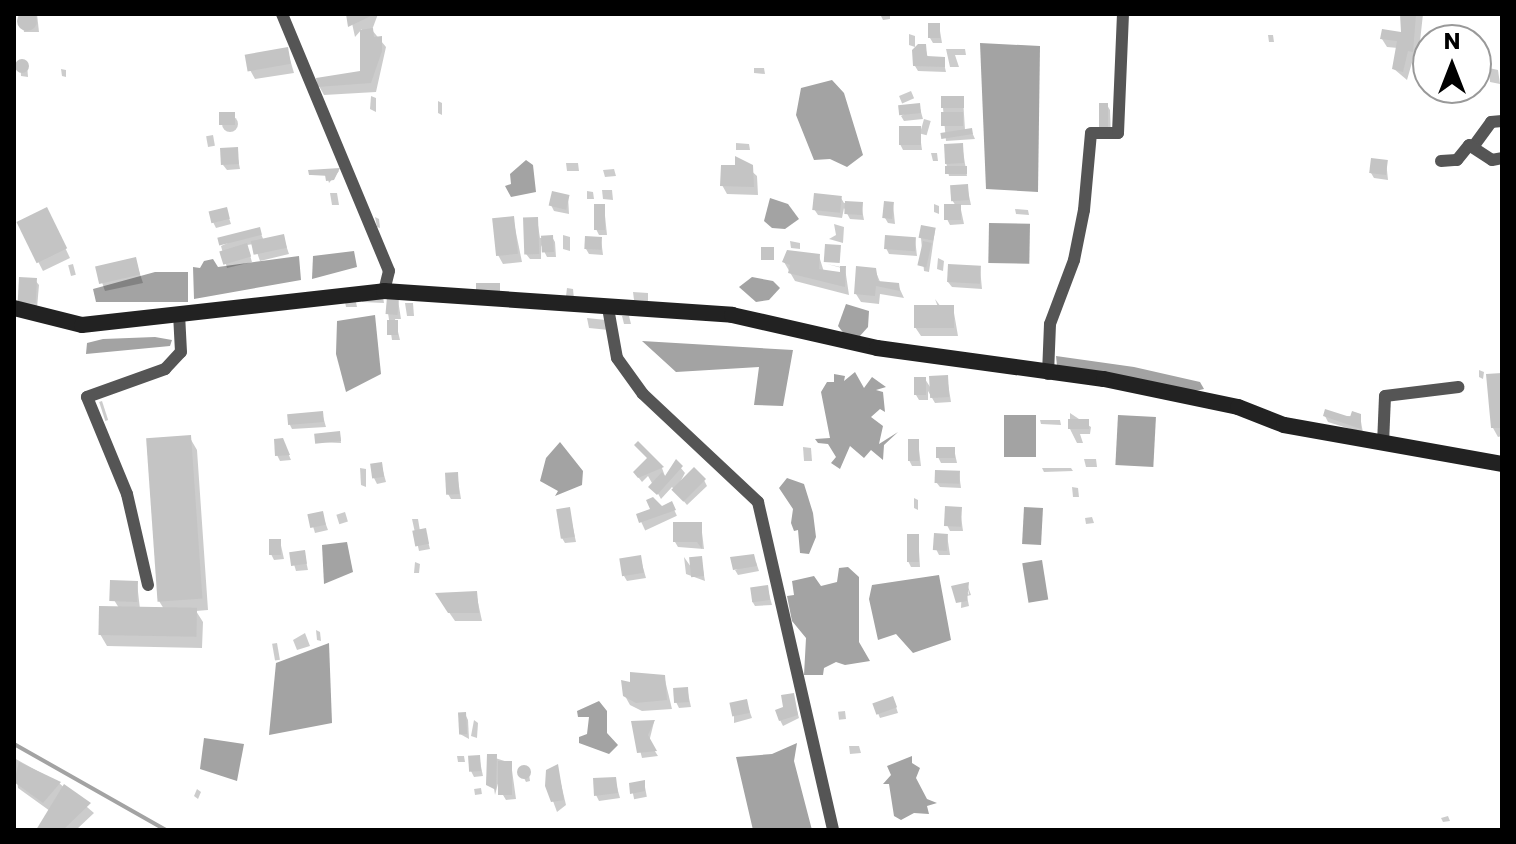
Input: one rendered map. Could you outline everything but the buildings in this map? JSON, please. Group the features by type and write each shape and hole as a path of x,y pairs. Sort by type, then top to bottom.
{"main road":[{"path":"14,308 82,325 384,291 732,315 877,348 1048,374 1104,379 1383,444 1502,464"}],"street":[{"path":"282,14 389,271 384,291"},
{"path":"1048,374 1050,324 1074,260 1091,133 1118,133 1123,14"},
{"path":"1441,161 1457,160 1473,147 1491,122 1502,121"},
{"path":"1473,147 1492,160 1502,158"},
{"path":"608,308 617,358 643,394 758,502 833,830"},
{"path":"148,585 127,494 87,397 165,369 181,352 179,315"},
{"path":"1383,444 1385,396 1458,387"}],"shaded area":[{"path":"980,43 1040,46 1038,192 986,189"},
{"path":"832,80 844,93 863,155 847,167 830,159 814,160 796,115 801,88"},
{"path":"526,160 533,165 536,192 511,197 505,186 511,184 510,174"},
{"path":"770,198 788,204 799,219 785,229 772,228 764,221"},
{"path":"989,223 1030,224 1029,264 988,263"},
{"path":"354,251 357,267 312,279 313,256"},
{"path":"299,256 301,280 194,299 193,267 200,268 204,261 213,259 218,267"},
{"path":"155,272 188,272 188,302 96,302 93,289"},
{"path":"752,277 773,281 780,288 769,300 756,302 739,287"},
{"path":"846,304 869,311 868,327 859,337 845,335 838,326"},
{"path":"375,315 381,374 346,392 336,354 337,321"},
{"path":"155,337 172,340 170,346 86,354 87,343 103,339"},
{"path":"642,341 793,350 783,406 754,405 759,367 676,372"},
{"path":"1056,356 1134,367 1200,382 1204,389 1191,392 1057,366"},
{"path":"855,372 864,388 872,377 886,387 876,390 883,392 885,412 880,409 871,417 883,426 879,444 898,432 884,445 883,460 871,450 864,458 850,446 840,469 831,463 836,457 828,444 818,443 815,439 830,438 821,392 827,382 834,382 834,374 845,376 844,381"},
{"path":"1004,415 1036,415 1036,457 1004,457"},
{"path":"1118,415 1156,417 1153,467 1115,465"},
{"path":"560,442 583,471 582,485 555,496 558,491 540,481 546,458"},
{"path":"787,478 804,484 813,513 816,537 809,554 800,553 798,530 794,531 791,523 793,509 779,488"},
{"path":"1024,507 1043,508 1041,545 1022,544"},
{"path":"347,542 353,572 324,584 322,545"},
{"path":"1042,560 1048,600 1029,603 1022,563"},
{"path":"848,567 859,577 859,642 870,661 845,665 836,662 824,668 823,675 804,675 806,638 792,621 787,596 794,595 792,581 814,576 821,586 837,582 839,568"},
{"path":"939,575 951,640 913,653 896,634 878,640 869,599 872,585"},
{"path":"329,643 332,723 269,735 276,663"},
{"path":"599,701 607,711 607,733 618,745 609,754 579,743 579,737 587,734 589,717 578,717 577,711"},
{"path":"204,738 244,744 237,781 200,769"},
{"path":"797,743 794,761 812,830 753,830 736,757 772,754"},
{"path":"912,756 912,763 920,768 916,778 927,799 937,803 927,806 929,814 914,813 901,820 894,816 889,784 883,784 891,775 887,766"}],"waterway":[{"path":"14,744 166,830"}]}
